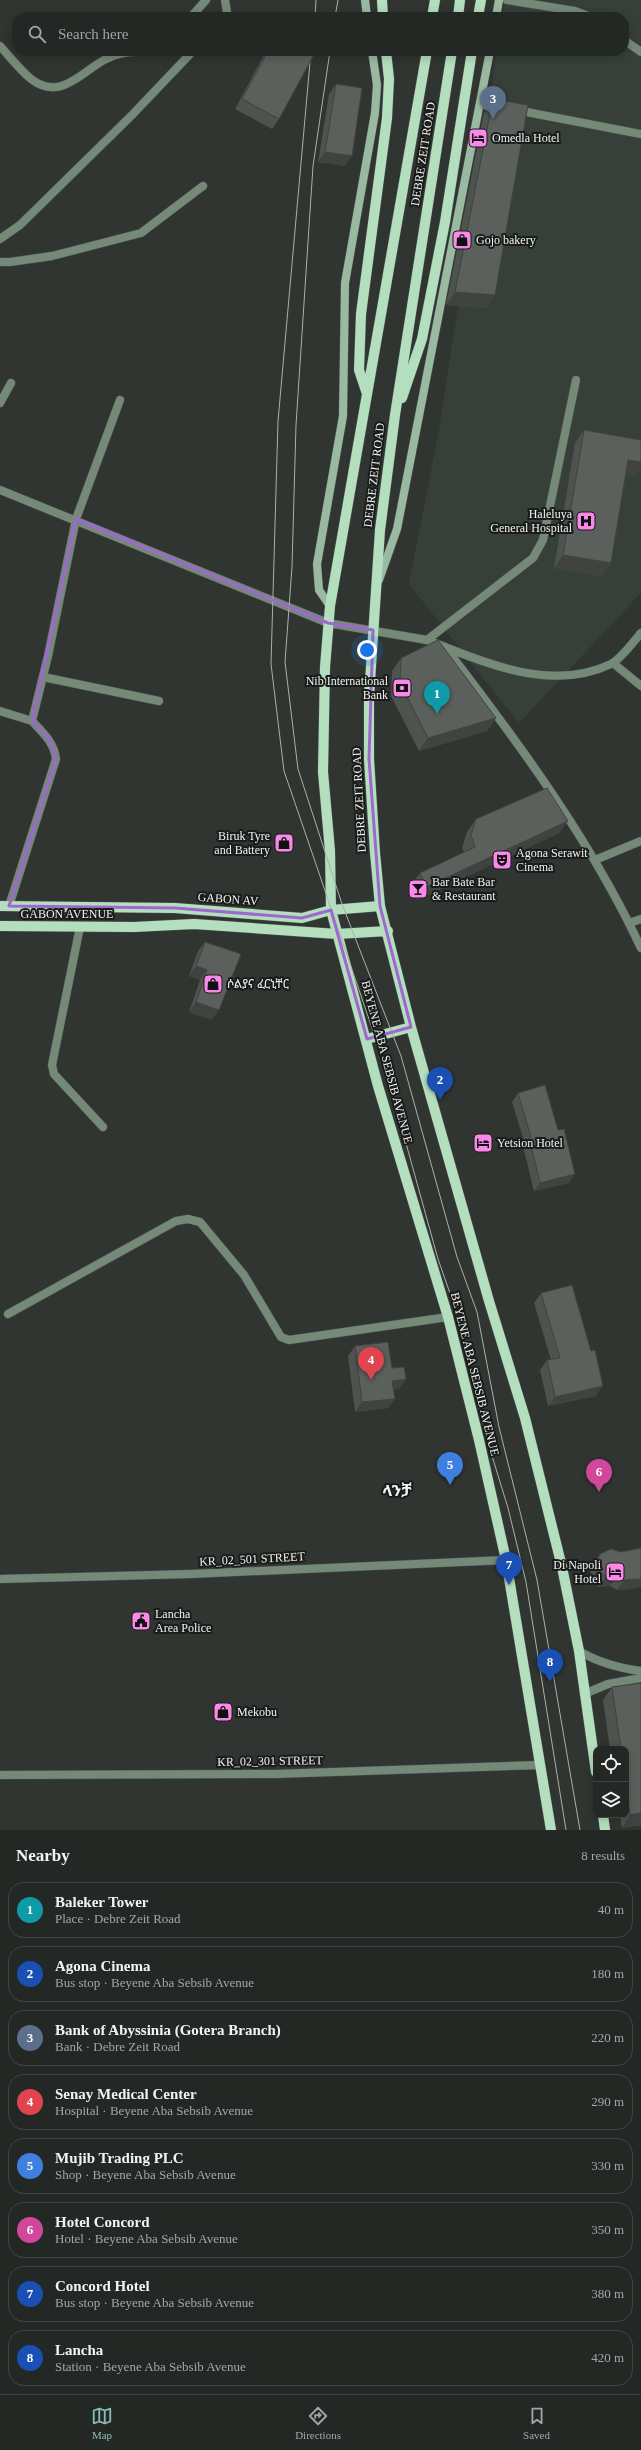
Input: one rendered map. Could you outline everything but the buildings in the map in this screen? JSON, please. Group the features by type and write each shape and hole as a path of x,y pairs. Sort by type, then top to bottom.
{"main road":[{"path":"365,0 366,12"},
{"path":"382,0 383,12"},
{"path":"433,12 435,0"},
{"path":"459,12 460,0"},
{"path":"479,12 481,0"},
{"path":"497,12 499,0"},
{"path":"330,606 319,590 317,564 343,416 345,283 376,113 377,85 373,56"},
{"path":"368,396 359,370 360,314 387,118 389,79 387,56"},
{"name":"BEYENE ABA SEBSIB AVENUE","path":"426,56 328,622 325,667 323,772 330,851 331,910 367,1039 378,1086 448,1317 506,1560 551,1830"},
{"name":"DEBRE ZEIT ROAD","path":"380,906 369,759 369,697 374,594 380,530 395,414 451,56"},
{"path":"395,414 422,339 445,222 471,56"},
{"path":"374,594 397,529 481,105 489,56"},
{"name":"GABON AV","path":"73,905 175,908 302,918 331,910 380,906"},
{"name":"GABON AVENUE","path":"5,906 73,905"},
{"path":"380,906 388,931 411,1027 489,1301 525,1418 562,1567 579,1651 593,1752"},
{"name":"GABON AVENUE","path":"0,926 134,927 194,924 337,934"},
{"path":"337,934 388,931"},
{"path":"367,1039 411,1027"},
{"path":"603,1818 605,1830"}],"street":[{"path":"195,12 206,0"},
{"path":"225,0 226,12"},
{"path":"507,0 578,12"},
{"path":"629,44 641,52"},
{"path":"0,46 31,80 46,87 56,88 72,83 105,60 114,56"},
{"path":"0,239 26,219 132,116 188,56"},
{"path":"481,105 641,134"},
{"path":"0,262 52,256 141,233 203,186"},
{"path":"427,640 533,558 543,540 576,380"},
{"path":"0,404 10,383"},
{"path":"32,721 43,677 76,519 120,400"},
{"path":"0,490 76,519 328,622 427,640 488,665 523,673 559,676 585,673 612,663 641,633"},
{"path":"446,647 519,744 595,860 641,948"},
{"path":"612,663 641,686"},
{"path":"43,677 159,702"},
{"path":"0,712 32,721 50,740 55,749 56,759 5,906"},
{"path":"595,860 641,841"},
{"path":"629,923 641,919"},
{"path":"80,927 52,1065 54,1074 103,1127"},
{"path":"8,1314 176,1221 188,1219 200,1222 244,1275 281,1337 289,1340 448,1317"},
{"name":"KR_02_501 STREET","path":"0,1579 191,1574 506,1560"},
{"path":"579,1651 594,1660 610,1666 641,1670"},
{"path":"584,1694 608,1684 641,1678"},
{"name":"KR_02_301 STREET","path":"0,1775 275,1774 540,1765"}],"highlighted area":[{"path":"76,519 328,623 373,630 369,759 380,906 411,1027 367,1039 331,910 302,918 175,908 9,906 56,759 50,740 32,721"}],"shaded area":[{"path":"505,0 641,0 641,593 519,723 409,584 439,430 496,56 629,56 629,12 503,12"}],"tram line":[{"path":"315,12 316,0"},
{"path":"336,12 338,0"},
{"path":"311,56 278,421 271,664 284,771 383,1060 438,1259 458,1316 485,1433 508,1508 526,1582 566,1830"},
{"path":"329,56 313,166 296,425 292,567 285,662 298,769 342,904 401,1056 457,1257 477,1312 499,1427 537,1580 580,1830"}],"place":[{"name":"Bank of Abyssinia (Gotera Branch)","path":"493,119"},
{"name":"Omedla Hotel","path":"478,138"},
{"name":"Gojo bakery","path":"462,240"},
{"name":"Haleluya General Hospital","path":"586,521"},
{"name":"Nib International Bank","path":"402,688"},
{"name":"Baleker Tower","path":"437,714"},
{"name":"Biruk Tyre and Battery","path":"284,843"},
{"name":"Agona Serawit Cinema","path":"502,860"},
{"name":"Bar Bate Bar & Restaurant","path":"418,889"},
{"name":"ሶልያና ፈርኒቸር","path":"213,984"},
{"name":"Agona Cinema","path":"440,1100"},
{"name":"Yetsion Hotel","path":"483,1143"},
{"name":"Senay Medical Center","path":"371,1380"},
{"name":"Mujib Trading PLC","path":"450,1485"},
{"name":"Hotel Concord","path":"599,1492"},
{"name":"Di Napoli Hotel","path":"615,1572"},
{"name":"Concord Hotel","path":"509,1585"},
{"name":"Lancha Area Police","path":"141,1621"},
{"name":"Lancha","path":"550,1682"},
{"name":"Mekobu","path":"223,1712"}],"district":[{"name":"ላንቻ","path":"397,1490"}]}
